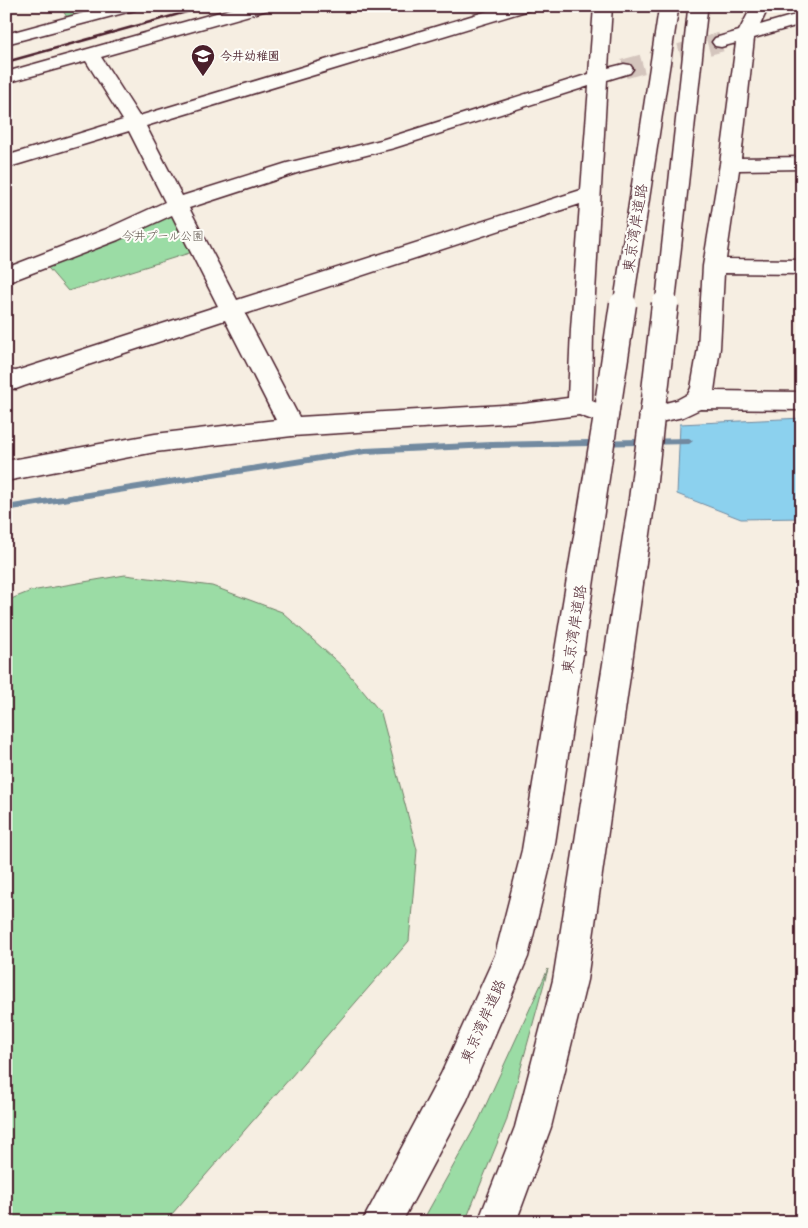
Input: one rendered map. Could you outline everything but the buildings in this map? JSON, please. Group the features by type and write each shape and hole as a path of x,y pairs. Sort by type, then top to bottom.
{"main road":[{"path":"60,6 70,22"},
{"path":"6,39 129,6"},
{"path":"6,78 261,6"},
{"path":"6,162 523,6"},
{"path":"580,406 582,329 604,6"},
{"name":"東京湾岸道路","path":"381,1222 454,1087 511,957 538,850 595,495 669,6"},
{"path":"497,1222 533,1127 570,980 642,499 698,6"},
{"path":"651,421 683,408 696,400 702,389 709,348 714,266 730,164 746,35 761,6"},
{"path":"721,42 802,18"},
{"path":"90,54 135,124 292,427"},
{"path":"6,276 111,235 176,205 294,167 388,144 624,69"},
{"path":"730,164 802,163"},
{"path":"6,379 16,380 592,193"},
{"path":"714,266 802,267"},
{"path":"696,400 802,401"},
{"path":"6,471 155,443 292,427 522,413 580,406 607,413"}],"green space":[{"path":"60,6 129,6 70,22"},
{"name":"今井プール公園","path":"176,205 199,250 68,291 43,262"},
{"path":"125,575 212,586 282,612 343,667 381,713 417,850 409,941 165,1222 6,1222 6,601 31,591"},
{"path":"548,969 506,1122 465,1222 422,1222 479,1120"}],"water":[{"path":"802,418 802,518 741,519 677,494 680,424"}],"waterway":[{"path":"6,508 365,451 491,445 689,441"}],"tunnel":[{"path":"624,69 721,42"}],"railway":[{"path":"6,62 208,6"}],"place":[{"name":"今井幼稚園","path":"203,77"}]}
